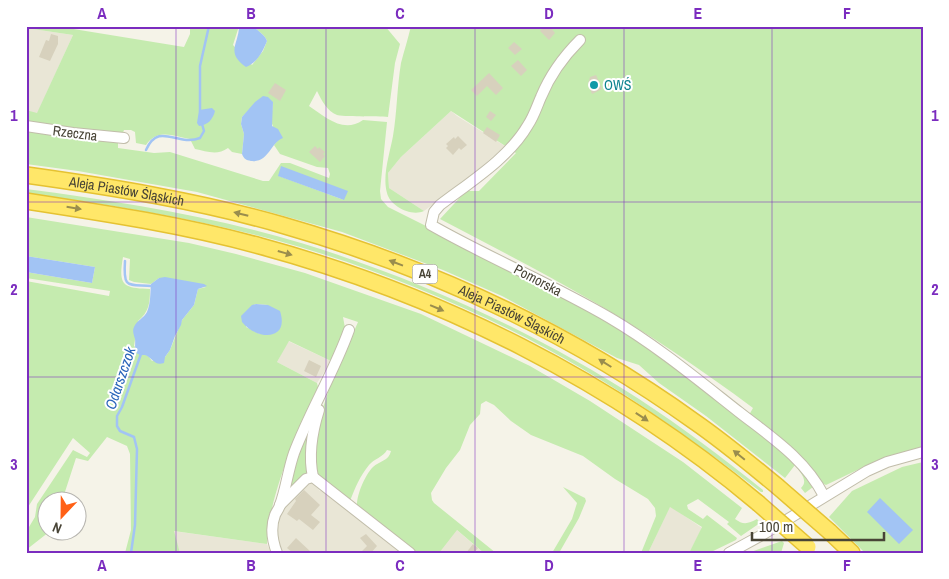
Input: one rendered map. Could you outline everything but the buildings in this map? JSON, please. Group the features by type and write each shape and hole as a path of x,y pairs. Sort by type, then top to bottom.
{"highway":[{"name":"Aleja Piastów Śląskich","path":"26,175 190,202 309,233 422,273 502,308 589,354 695,421 777,486 852,553"},
{"name":"Aleja Piastów Śląskich","path":"26,201 118,215 258,245 335,268 438,308 535,353 649,421 730,479 811,550"}],"street":[{"name":"Pomorska","path":"580,40 568,52 551,76 528,126 507,151 488,169 440,205 434,212 431,225 541,280 647,341 786,449 810,473 824,496"},
{"name":"Rzeczna","path":"26,126 73,134 124,138"},
{"path":"277,553 272,530 294,454 349,330"},
{"path":"327,382 312,433 311,463 313,477 410,553"},
{"path":"729,553 867,471 887,462 923,452"},
{"path":"280,505 306,479 313,477"}],"shaded area":[{"path":"26,28 73,35 37,114 26,110"},
{"path":"451,111 505,146 473,174 424,211 389,188 388,173 401,157"},
{"path":"288,341 331,361 317,383 277,362"},
{"path":"312,482 320,491 323,488 403,553 280,553 275,532 280,514 287,504"},
{"path":"670,506 702,528 689,553 648,553"},
{"path":"436,512 473,544 484,553 417,553"},
{"path":"173,531 267,544 271,553 180,553"}],"green space":[{"path":"26,26 55,26 184,47 190,34 190,26 239,26 233,45 252,65 263,51 267,41 253,26 385,26 400,44 395,63 388,117 337,115 323,102 317,91 309,106 328,119 342,125 356,124 363,120 387,122 380,191 381,199 388,207 540,283 630,333 793,458 813,484 813,487 805,493 801,488 804,479 795,465 785,478 706,416 659,383 639,365 617,358 502,296 443,270 342,232 197,192 26,164 26,130 118,141 118,148 154,153 170,152 263,181 269,181 281,163 290,163 329,178 330,174 328,168 317,167 280,154 274,145 278,140 271,121 273,102 248,111 242,117 241,124 244,134 242,154 232,152 228,148 220,152 207,152 195,149 190,139 166,134 155,136 146,145 136,143 135,132 131,130 124,130 122,135 26,123 26,110 37,113 73,35 26,28","holes":["281,167 344,200 279,176"]},
{"path":"411,26 923,26 923,447 874,462 826,485 822,483 802,458 749,415 753,408 695,366 594,302 440,219 466,191 479,191 516,153 451,111 401,157 388,173 389,188 424,211 413,213 402,209 392,202 387,193 385,179 394,127 401,63"},
{"path":"26,189 130,204 199,217 301,243 389,273 475,309 559,351 639,399 687,432 748,478 763,492 651,412 605,382 548,349 444,299 336,258 233,229 95,203 26,193"},
{"path":"26,217 189,243 236,254 305,273 421,314 530,366 590,401 683,462 742,508 735,519 746,523 757,519 760,523 741,536 727,524 729,522 698,499 687,505 688,509 703,519 707,515 737,538 736,540 709,553 689,553 702,527 670,507 648,553 641,553 656,516 655,508 648,499 615,479 583,456 531,435 511,421 494,405 486,401 481,404 480,414 470,425 460,450 446,468 431,493 434,503 496,553 484,553 457,530 439,553 417,553 357,505 360,490 367,475 375,465 388,457 391,451 387,450 369,465 358,482 350,501 319,477 314,463 317,427 329,389 358,322 343,317 345,328 331,361 289,341 277,362 317,383 318,387 293,443 278,485 267,544 174,531 180,553 125,553 131,530 130,454 127,446 107,437 88,461 76,458 65,492 45,492 73,450 87,457 90,453 73,438 26,510 26,281 109,296 110,291 26,278 26,272 92,283 95,267 26,256","holes":["123,257 130,259 129,280 134,282 151,284 159,278 206,287 198,289 194,305 182,320 170,350 165,357 152,361 134,346 138,321 145,314 148,307 150,289 134,288 128,286 122,280","256,304 268,305 260,334 246,327 250,308"]},
{"path":"308,423 310,472 286,496"},
{"path":"923,462 923,553 865,553 829,517 852,491 902,467"},
{"path":"563,487 585,498 586,501 579,518 559,553 552,553 572,519 577,503"},
{"path":"38,502 38,541 26,550 26,532 35,517"},
{"path":"782,541 784,543 781,553 748,553"}],"water":[{"path":"239,26 253,26 267,41 256,60 246,67 236,57 235,52"},
{"path":"263,96 268,97 273,102 272,126 278,129 283,138 262,159 251,161 245,159 242,154 244,134 241,124 242,117"},
{"path":"212,108 215,111 211,119 199,126 197,123 199,110"},
{"path":"281,166 348,191 344,200 278,176"},
{"path":"26,256 95,267 92,283 26,272"},
{"path":"165,277 207,286 198,289 194,305 182,320 164,363 161,364 156,363 148,356 136,352 133,330 147,312 150,302 151,284 159,278"},
{"path":"252,305 268,305 280,311 282,321 276,333 263,335 248,328 242,322 241,316"},
{"path":"880,498 913,530 899,544 867,512"}],"waterway":[{"name":"Odarszczok","path":"200,111 200,66 209,26"},
{"name":"Odarszczok","path":"146,150 157,137 169,136 184,140 200,138 204,131 202,124"},
{"name":"Odarszczok","path":"125,261 125,277 129,284 152,286"},
{"name":"Odarszczok","path":"131,553 135,525 137,449 134,437 120,431 117,426 117,416 141,354"}],"place":[{"name":"OWŚ","path":"594,85"}]}
